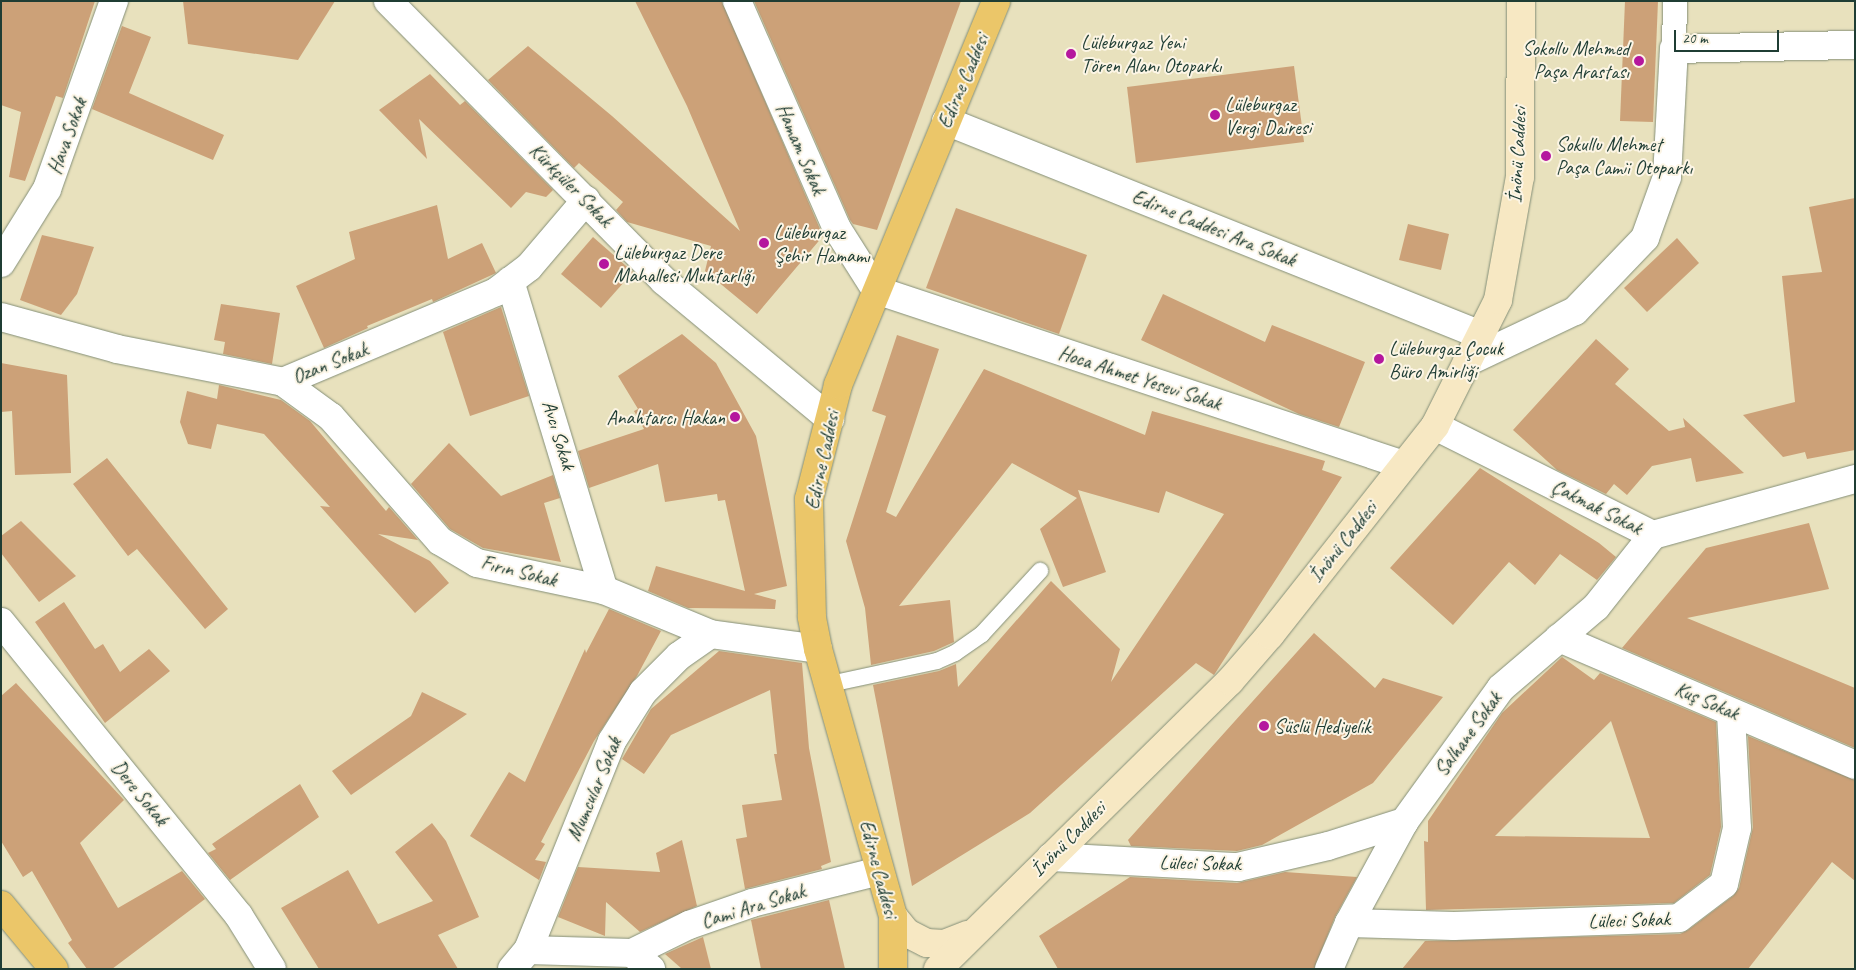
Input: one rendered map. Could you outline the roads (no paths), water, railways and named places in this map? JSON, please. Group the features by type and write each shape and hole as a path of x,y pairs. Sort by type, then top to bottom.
{"main road":[{"name":"Edirne Caddesi","path":"893,969 892,916 830,684 818,649 812,617 809,499 838,385 996,1"},
{"name":"İnönü Caddesi","path":"938,969 974,931 1230,681 1270,635 1435,426 1498,300 1520,177 1521,1"},
{"path":"1,905 54,969"},
{"path":"892,916 907,934 927,943 950,942 974,931"}],"street":[{"name":"Hava Sokak","path":"1,263 48,189 114,1"},
{"name":"Kürkçüler Sokak","path":"388,1 664,281 830,419"},
{"name":"Hamam Sokak","path":"738,1 836,227 876,290"},
{"path":"1467,362 1576,311 1645,238 1667,177 1675,1"},
{"path":"1674,49 1855,45"},
{"name":"Edirne Caddesi Ara Sokak","path":"946,120 1481,335"},
{"name":"Ozan Sokak","path":"1,317 118,349 283,382 496,292 529,267 586,200"},
{"name":"Avcı Sokak","path":"510,281 604,590"},
{"name":"Hoca Ahmet Yesevi Sokak","path":"876,290 1404,465"},
{"name":"Fırın Sokak","path":"283,382 331,417 440,541 477,563 604,590 710,634 818,649"},
{"name":"Çakmak Sokak","path":"1435,426 1653,535 1855,479"},
{"name":"Salhane Sokak","path":"1330,969 1349,923 1404,822 1501,688 1596,607 1653,535"},
{"name":"Dere Sokak","path":"1,622 239,916 272,969"},
{"name":"Mumcular Sokak","path":"520,960 612,741 643,692 680,656 710,634"},
{"name":"Kuş Sokak","path":"1559,638 1855,765"},
{"name":"Lüleci Sokak","path":"1349,923 1454,926 1679,918 1724,884 1737,828 1731,712"},
{"name":"Lüleci Sokak","path":"1051,856 1238,867 1328,846 1404,822"},
{"name":"Cami Ara Sokak","path":"641,961 689,925 752,903 879,871"},
{"path":"520,960 641,961"}],"lane":[{"path":"830,684 954,654 982,634 1040,571"}],"place":[{"name":"Lüleburgaz Yeni Tören Alanı Otoparkı","path":"1071,54"},
{"name":"Sokollu Mehmed Paşa Arastası","path":"1639,61"},
{"name":"Lüleburgaz Vergi Dairesi","path":"1215,115"},
{"name":"Sokullu Mehmet Paşa Camii Otoparkı","path":"1546,156"},
{"name":"Lüleburgaz Şehir Hamamı","path":"764,243"},
{"name":"Lüleburgaz Dere Mahallesi Muhtarlığı","path":"604,264"},
{"name":"Lüleburgaz Çocuk Büro Amirliği","path":"1379,359"},
{"name":"Anahtarcı Hakan","path":"735,417"},
{"name":"Süslü Hediyelik","path":"1264,726"}]}
